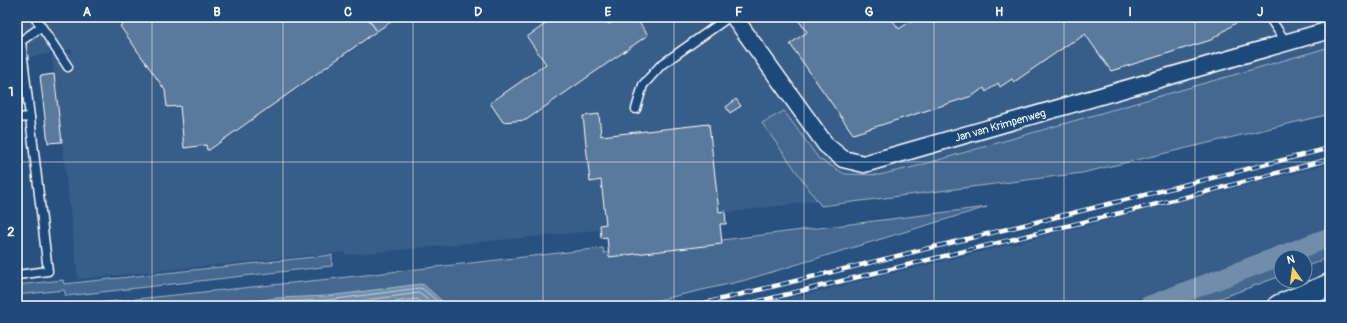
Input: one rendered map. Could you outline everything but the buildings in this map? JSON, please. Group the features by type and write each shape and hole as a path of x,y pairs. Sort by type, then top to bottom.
{"main road":[{"path":"1279,306 1330,285"}],"street":[{"name":"Jan van Krimpenweg","path":"734,17 826,145 843,159 864,164 1330,30"}],"lane":[{"path":"35,17 68,67"},
{"path":"636,109 643,85 661,65 729,17"},
{"path":"1269,17 1286,42"},
{"path":"17,275 48,272 21,41 41,27"},
{"path":"17,118 30,117"}],"shaded area":[{"path":"17,17 1330,17 1330,63 868,194 574,233 346,255 345,252 78,279 52,57 74,52 71,49 17,60"},
{"path":"1330,47 1330,114 1082,173 821,206 762,123 784,111 819,159 845,174 879,175 914,167"},
{"path":"1330,164 1330,226 1119,306 758,306 980,252"},
{"path":"987,207 742,281 632,306 68,306 330,279 603,248 604,253"},
{"path":"1330,237 1330,257 1313,264 1313,249 1298,249"},
{"path":"332,255 332,266 66,296 64,290 17,295 17,285 63,280 64,284"},
{"path":"1273,258 1273,279 1199,306 1145,306"}],"water":[{"path":"421,284 443,302 483,306 216,306 277,298 328,296"}],"waterway":[{"path":"1148,306 1330,237"}],"railway":[{"path":"693,306 1330,148"},
{"path":"739,306 1190,196 1330,159"}]}
